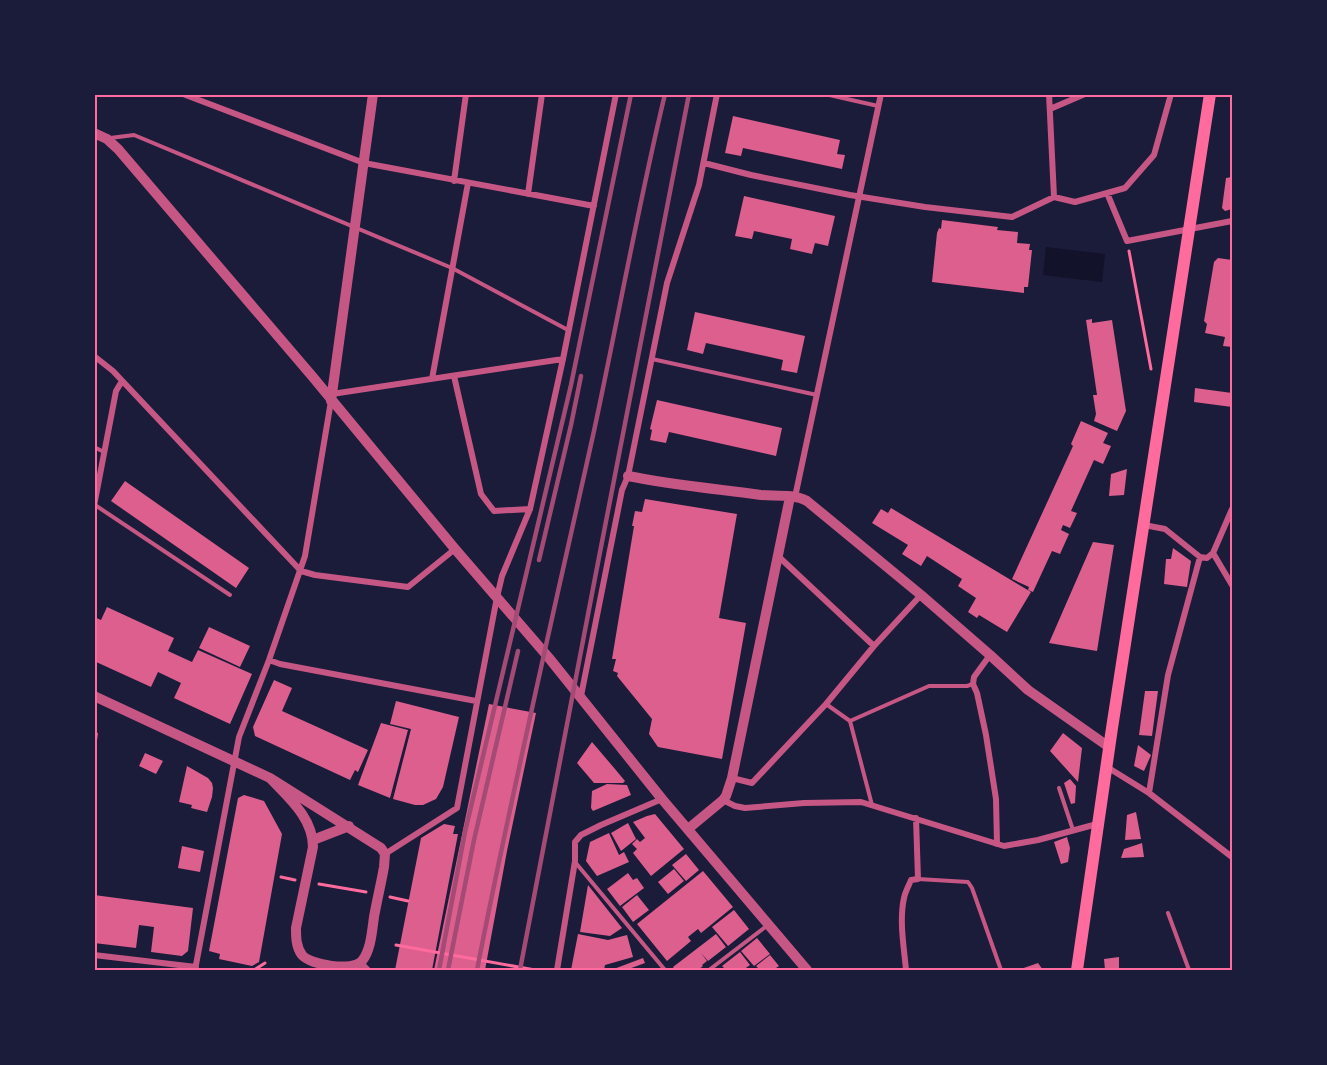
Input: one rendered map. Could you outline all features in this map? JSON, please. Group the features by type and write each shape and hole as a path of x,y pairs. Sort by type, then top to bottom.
{"main road":[{"path":"1077,970 1109,747 1210,94"}],"street":[{"path":"183,94 364,163 594,206"},
{"path":"94,955 196,969 239,737 306,556 331,397 373,94"},
{"path":"454,181 466,94"},
{"path":"528,194 542,94"},
{"path":"385,854 457,808 496,597 502,576 530,509 616,94"},
{"path":"580,697 667,283 699,185 717,94"},
{"path":"688,829 723,800 732,778 778,556 817,395 881,94"},
{"path":"1049,94 1054,197"},
{"path":"1050,109 1085,94"},
{"path":"704,164 859,196 925,207 1012,217 1054,197 1075,202 1125,188 1155,155 1171,94"},
{"path":"94,134 107,139 126,158 331,397 662,799 807,970"},
{"path":"432,379 468,183"},
{"path":"1107,193 1127,241 1233,221"},
{"path":"94,356 122,381 301,571 315,575 408,587 455,549"},
{"path":"331,397 562,359"},
{"path":"454,376 481,495 494,511 530,509"},
{"path":"95,506 116,391 122,381"},
{"path":"628,476 801,497 921,595 1028,690 1109,747"},
{"path":"1144,525 1164,529 1200,557 1207,558 1214,553 1233,509"},
{"path":"1214,553 1233,585"},
{"path":"778,556 874,646"},
{"path":"1149,793 1168,675 1200,557"},
{"path":"732,778 752,783 826,704 874,646 921,595"},
{"path":"990,655 974,677 973,684 986,735 996,799 997,844"},
{"path":"269,660 476,701"},
{"path":"94,696 270,778 381,848 385,854 384,867 364,967 342,967 308,960 302,956 296,938 296,928 313,840 303,815 270,778"},
{"path":"1107,767 1149,793 1233,857"},
{"path":"557,970 575,861 575,842 581,835 601,825 662,799"},
{"path":"723,800 745,808 804,803 861,802 1005,846 1098,824"},
{"path":"906,970 902,934 904,897 911,880 918,879 916,818"},
{"path":"313,840 349,826"}],"lane":[{"path":"825,94 879,106"},
{"path":"107,139 134,135 452,268 568,330"},
{"path":"652,359 817,395"},
{"path":"94,447 104,452"},
{"path":"95,506 230,596"},
{"path":"850,721 929,686 973,684"},
{"path":"826,704 850,721 872,805"},
{"path":"1059,788 1073,830"},
{"path":"575,861 665,970"},
{"path":"918,879 968,882 1001,970"},
{"path":"1168,913 1189,970"},
{"path":"709,970 769,925"}],"path":[{"path":"1127,241 1151,369"},
{"path":"281,877 408,901"},
{"path":"396,945 535,970"},
{"path":"254,970 265,963"}],"shaded area":[{"path":"1046,247 1105,254 1102,282 1043,275"}],"building":[{"path":"733,116 840,140 837,154 845,155 842,169 743,148 741,156 725,153"},
{"path":"1232,177 1232,209 1225,211 1222,208 1226,178"},
{"path":"744,196 835,216 828,246 815,243 812,254 790,249 792,239 754,231 752,239 735,236"},
{"path":"942,220 998,227 997,230 1018,232 1017,243 1030,244 1029,250 1032,250 1028,287 1024,287 1024,293 932,282 937,233 939,228 941,229"},
{"path":"1218,258 1232,260 1232,347 1223,346 1225,337 1205,333 1207,324 1204,321 1214,262"},
{"path":"695,312 805,336 797,373 781,370 783,360 706,343 703,354 687,350"},
{"path":"1092,319 1092,323 1112,320 1126,411 1117,431 1094,421 1096,414 1093,395 1097,395 1086,320"},
{"path":"1195,388 1232,393 1232,407 1194,402"},
{"path":"657,400 782,428 776,456 669,432 666,443 650,440 652,430 650,429"},
{"path":"1081,421 1108,433 1103,443 1111,446 1103,464 1094,460 1071,511 1077,513 1070,528 1063,525 1061,530 1069,534 1060,554 1052,551 1033,592 1028,590 1029,587 1012,579 1073,446 1071,444"},
{"path":"1127,469 1124,495 1109,496 1111,474"},
{"path":"125,481 249,568 236,588 111,501"},
{"path":"645,499 737,514 719,618 746,623 722,759 658,747 649,734 652,719 617,676 618,673 613,671 616,659 612,659 634,526 632,526 635,511 642,512"},
{"path":"891,508 1031,592 1007,632 979,615 977,618 968,612 976,598 958,586 962,579 927,556 921,566 902,554 908,545 872,523 881,509 888,513"},
{"path":"1093,542 1114,545 1097,651 1049,643"},
{"path":"1173,548 1191,561 1187,587 1164,584 1166,559 1171,559"},
{"path":"107,607 174,638 168,651 192,662 198,650 252,674 230,724 174,698 181,683 158,672 151,687 94,661 94,617 101,620"},
{"path":"209,627 250,646 240,667 199,648"},
{"path":"274,680 292,688 282,711 368,750 358,772 355,770 350,780 255,736 253,727"},
{"path":"1145,691 1158,691 1152,736 1139,735"},
{"path":"396,701 459,717 443,787 436,799 423,805 393,799 411,729 390,724"},
{"path":"489,704 536,713 485,970 434,970"},
{"path":"381,723 408,730 390,798 358,785"},
{"path":"94,732 98,733 96,748 94,748"},
{"path":"1063,733 1082,748 1078,782 1050,751"},
{"path":"592,742 625,781 623,783 594,783 577,763"},
{"path":"1138,745 1151,755 1144,771 1134,766"},
{"path":"145,753 163,761 156,774 139,766"},
{"path":"187,766 208,778 212,783 212,797 207,812 179,802"},
{"path":"1070,779 1076,786 1075,803 1071,804 1064,783"},
{"path":"607,784 627,785 631,795 593,811 591,808 592,791"},
{"path":"244,795 264,801 282,834 259,962 252,966 219,959 220,954 209,951 238,798"},
{"path":"1136,812 1141,839 1125,840 1127,815"},
{"path":"655,814 684,849 651,876 633,853 637,849 632,844 637,839 640,842 645,838 633,822"},
{"path":"628,823 636,839 621,851 611,833"},
{"path":"444,824 455,826 453,834 458,834 432,970 395,970 421,838"},
{"path":"609,833 619,855 624,852 629,862 597,876 586,861 590,842"},
{"path":"1067,837 1070,848 1068,862 1061,864 1054,842"},
{"path":"1142,843 1144,857 1121,858 1124,849"},
{"path":"182,846 204,851 200,872 178,868"},
{"path":"686,854 699,870 686,881 672,865"},
{"path":"674,869 684,881 668,894 658,882"},
{"path":"703,871 733,907 701,933 698,929 688,937 691,941 667,961 637,924"},
{"path":"628,873 633,880 637,878 644,888 620,906 607,889"},
{"path":"588,885 622,928 610,936 580,932"},
{"path":"94,895 193,908 188,951 182,956 151,952 154,927 139,925 136,948 94,943"},
{"path":"637,895 649,910 633,922 622,907"},
{"path":"734,910 749,929 728,946 712,927"},
{"path":"578,934 608,940 627,935 633,957 605,965 604,970 571,970"},
{"path":"716,934 726,947 708,961 701,953 707,961 698,970 675,970 673,967"},
{"path":"757,938 770,954 754,966 741,951"},
{"path":"740,952 750,965 743,970 726,970 722,966"},
{"path":"770,955 779,966 773,970 760,970 756,966"},
{"path":"1119,957 1119,970 1105,970 1104,959"},
{"path":"643,958 645,963 626,970 611,970"},
{"path":"1038,963 1043,970 1018,970"}],"railway":[{"path":"439,970 465,832 571,385 631,94"},
{"path":"477,970 665,94"},
{"path":"520,970 689,94"},
{"path":"539,560 581,376"},
{"path":"448,970 474,840 518,651"}]}
